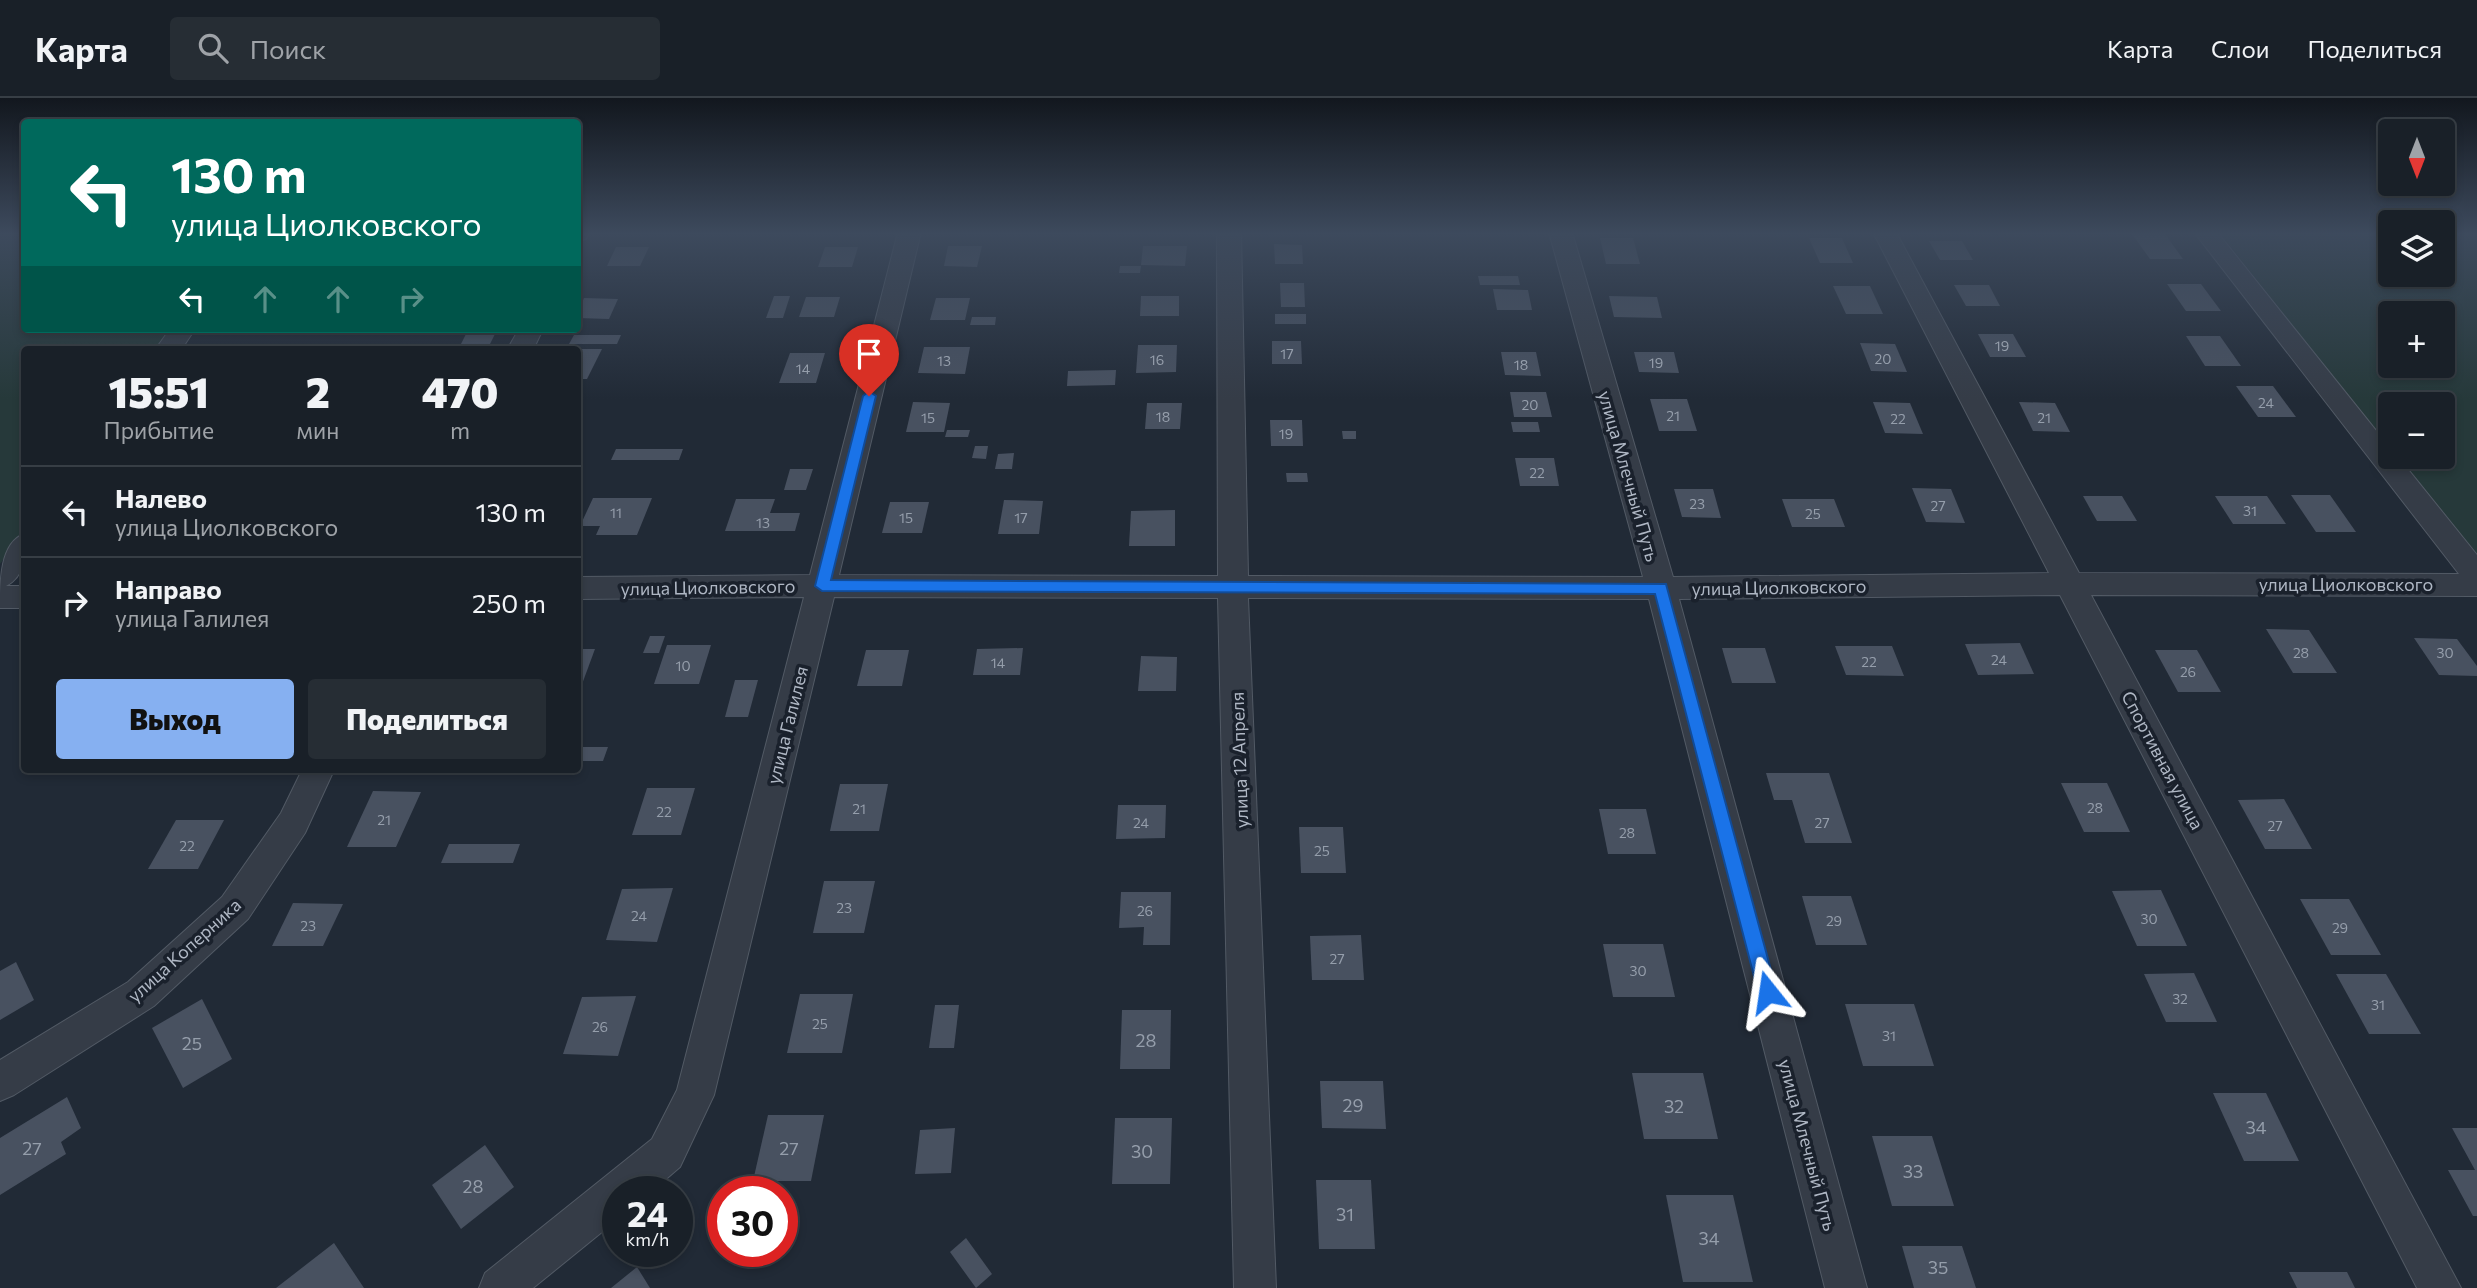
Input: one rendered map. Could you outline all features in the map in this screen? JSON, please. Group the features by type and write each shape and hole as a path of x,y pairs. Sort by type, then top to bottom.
{"street":[{"name":"улица Галилея","path":"638,1176 666,1153 695,1095 896,288"},
{"name":"улица 12 Апреля","path":"1230,288 1233,587 1255,1288"},
{"name":"улица Млечный Путь","path":"1576,288 1661,588 1846,1288"},
{"name":"Спортивная улица","path":"1914,288 2440,1288"},
{"path":"2249,288 2477,576"},
{"path":"0,577 21,548"},
{"name":"улица Циолковского","path":"581,588 2477,585"},
{"path":"0,597 21,597"},
{"name":"улица Коперника","path":"0,1082 141,994 235,908 293,822 317,773"},
{"name":"улица Галилея","path":"500,1288 602,1205"}],"shaded area":[{"path":"0,288 21,288 21,333 173,333 164,346 21,346 21,535 0,564"},
{"path":"2263,288 2477,288 2477,558 2406,469 2455,469 2455,392 2378,392 2378,434"}],"building":[{"path":"1280,288 1304,288 1305,307 1281,307"},
{"path":"1834,288 1871,288 1883,314 1846,314"},
{"path":"1955,288 1990,288 2000,306 1966,306"},
{"path":"2169,288 2204,288 2221,311 2186,311"},
{"path":"1493,289 1528,290 1532,310 1497,310"},
{"path":"774,296 790,296 783,318 766,318"},
{"path":"1141,296 1179,296 1179,316 1140,316"},
{"path":"1609,296 1657,297 1662,318 1614,317"},
{"path":"806,297 840,297 834,317 799,317"},
{"path":"584,298 618,299 609,319 581,318"},
{"path":"936,298 970,298 965,320 930,320"},
{"path":"1275,314 1306,314 1306,324 1275,324"},
{"path":"972,317 996,317 995,325 970,325"},
{"path":"466,334 495,334 490,344 461,344"},
{"path":"1978,334 2013,334 2026,357 1990,357"},
{"path":"574,335 621,335 617,344 569,344"},
{"path":"2186,336 2220,336 2241,366 2205,366"},
{"path":"1272,341 1301,341 1302,364 1272,364"},
{"path":"1860,343 1895,344 1907,372 1871,371"},
{"path":"1138,345 1177,345 1176,372 1136,373"},
{"path":"924,347 970,347 965,374 918,373"},
{"path":"581,349 602,349 587,379 581,379"},
{"path":"1501,352 1536,352 1541,376 1505,375"},
{"path":"1634,352 1674,352 1679,373 1639,372"},
{"path":"790,353 825,353 816,383 779,383"},
{"path":"1116,370 1115,385 1067,386 1068,371"},
{"path":"2236,386 2273,386 2296,417 2258,417"},
{"path":"1510,392 1546,392 1552,417 1514,417"},
{"path":"1650,399 1687,399 1697,431 1659,431"},
{"path":"913,402 950,403 944,432 906,432"},
{"path":"1873,402 1910,403 1923,434 1885,433"},
{"path":"2019,402 2055,403 2070,432 2033,431"},
{"path":"1147,403 1182,403 1180,429 1145,429"},
{"path":"1270,420 1302,420 1303,446 1271,446"},
{"path":"1511,422 1538,422 1540,432 1513,432"},
{"path":"947,430 970,430 968,437 945,437"},
{"path":"1342,431 1356,431 1356,439 1343,439"},
{"path":"975,446 988,446 986,459 972,458"},
{"path":"616,449 683,449 679,460 611,460"},
{"path":"1014,453 1012,469 995,469 998,454"},
{"path":"1515,458 1554,458 1559,486 1520,486"},
{"path":"790,469 813,469 806,490 784,490"},
{"path":"1286,473 1307,473 1308,482 1287,482"},
{"path":"1912,488 1951,489 1965,523 1926,522"},
{"path":"1674,489 1713,489 1721,518 1682,517"},
{"path":"2291,495 2330,495 2356,532 2316,532"},
{"path":"2083,496 2122,496 2137,521 2097,521"},
{"path":"2215,496 2267,496 2286,524 2233,524"},
{"path":"593,498 652,498 637,535 596,535 600,526 581,526"},
{"path":"736,499 775,499 770,513 800,513 795,531 725,531"},
{"path":"1782,499 1834,499 1845,527 1792,527"},
{"path":"1004,500 1043,501 1039,534 998,534"},
{"path":"890,502 929,502 922,533 882,533"},
{"path":"1175,510 1175,546 1129,546 1131,511"},
{"path":"2266,629 2309,630 2337,673 2293,673"},
{"path":"650,636 665,636 659,653 643,653"},
{"path":"2414,638 2457,639 2477,666 2477,676 2439,675"},
{"path":"2020,643 2034,674 1978,675 1965,644"},
{"path":"667,645 711,645 699,684 654,684"},
{"path":"1835,646 1892,646 1904,676 1846,675"},
{"path":"1023,648 1020,675 973,675 977,649"},
{"path":"1722,648 1765,648 1776,683 1732,683"},
{"path":"581,649 595,649 581,687"},
{"path":"866,650 909,650 902,686 857,686"},
{"path":"2155,650 2197,650 2221,692 2178,692"},
{"path":"1141,656 1177,657 1176,691 1138,691"},
{"path":"735,680 758,680 748,717 725,717"},
{"path":"581,747 608,747 603,761 581,761"},
{"path":"1766,773 1829,773 1852,843 1805,843 1792,800 1774,800"},
{"path":"2061,783 2107,783 2130,832 2084,832"},
{"path":"840,784 888,784 879,831 830,831"},
{"path":"647,788 695,788 681,835 632,835"},
{"path":"373,791 421,792 396,847 347,847"},
{"path":"2284,799 2312,849 2265,849 2238,800"},
{"path":"1118,805 1166,805 1165,838 1116,839"},
{"path":"1599,809 1646,809 1656,854 1608,854"},
{"path":"176,820 224,820 198,869 148,869"},
{"path":"1299,827 1343,827 1346,873 1301,873"},
{"path":"449,844 520,844 513,863 441,863"},
{"path":"824,881 875,881 864,933 813,933"},
{"path":"673,888 657,942 606,940 622,889"},
{"path":"2161,890 2187,946 2137,946 2112,891"},
{"path":"1121,892 1171,892 1170,945 1143,945 1144,927 1119,928"},
{"path":"1802,896 1851,896 1867,945 1816,945"},
{"path":"2300,899 2349,899 2381,955 2331,955"},
{"path":"293,903 343,904 323,946 272,946"},
{"path":"1361,935 1364,980 1312,980 1310,936"},
{"path":"1603,944 1663,944 1675,997 1613,997"},
{"path":"16,962 34,1000 0,1020 0,971"},
{"path":"2194,973 2217,1022 2166,1022 2144,974"},
{"path":"2336,974 2386,974 2421,1034 2369,1034"},
{"path":"800,994 853,994 842,1053 787,1053"},
{"path":"636,996 618,1056 563,1054 582,997"},
{"path":"202,999 232,1059 183,1088 152,1028"},
{"path":"1845,1004 1914,1004 1934,1066 1863,1066"},
{"path":"935,1005 959,1005 954,1048 929,1048"},
{"path":"1122,1010 1171,1010 1170,1069 1120,1069"},
{"path":"1632,1073 1703,1073 1718,1139 1644,1139"},
{"path":"1320,1081 1383,1081 1386,1129 1322,1128"},
{"path":"2213,1093 2266,1093 2299,1161 2244,1161"},
{"path":"67,1097 81,1128 61,1142 66,1154 0,1195 0,1138"},
{"path":"768,1115 824,1115 811,1181 798,1181 798,1176 754,1176"},
{"path":"1115,1118 1172,1118 1170,1184 1112,1184"},
{"path":"955,1128 951,1173 915,1174 920,1130"},
{"path":"2452,1128 2477,1128 2477,1216 2473,1216 2448,1170 2475,1170"},
{"path":"1872,1136 1932,1136 1954,1206 1892,1206"},
{"path":"485,1145 514,1187 461,1229 432,1185"},
{"path":"1316,1180 1371,1180 1375,1249 1319,1249"},
{"path":"1666,1195 1733,1195 1753,1282 1683,1282"},
{"path":"966,1238 992,1274 976,1288 950,1252"},
{"path":"334,1243 364,1288 276,1288"},
{"path":"1902,1246 1962,1246 1976,1288 1914,1288"},
{"path":"637,1267 650,1288 611,1288"},
{"path":"2289,1272 2347,1272 2355,1288 2297,1288"}],"route":[{"path":"869,396 822,586 1661,588 1768,992"}]}
